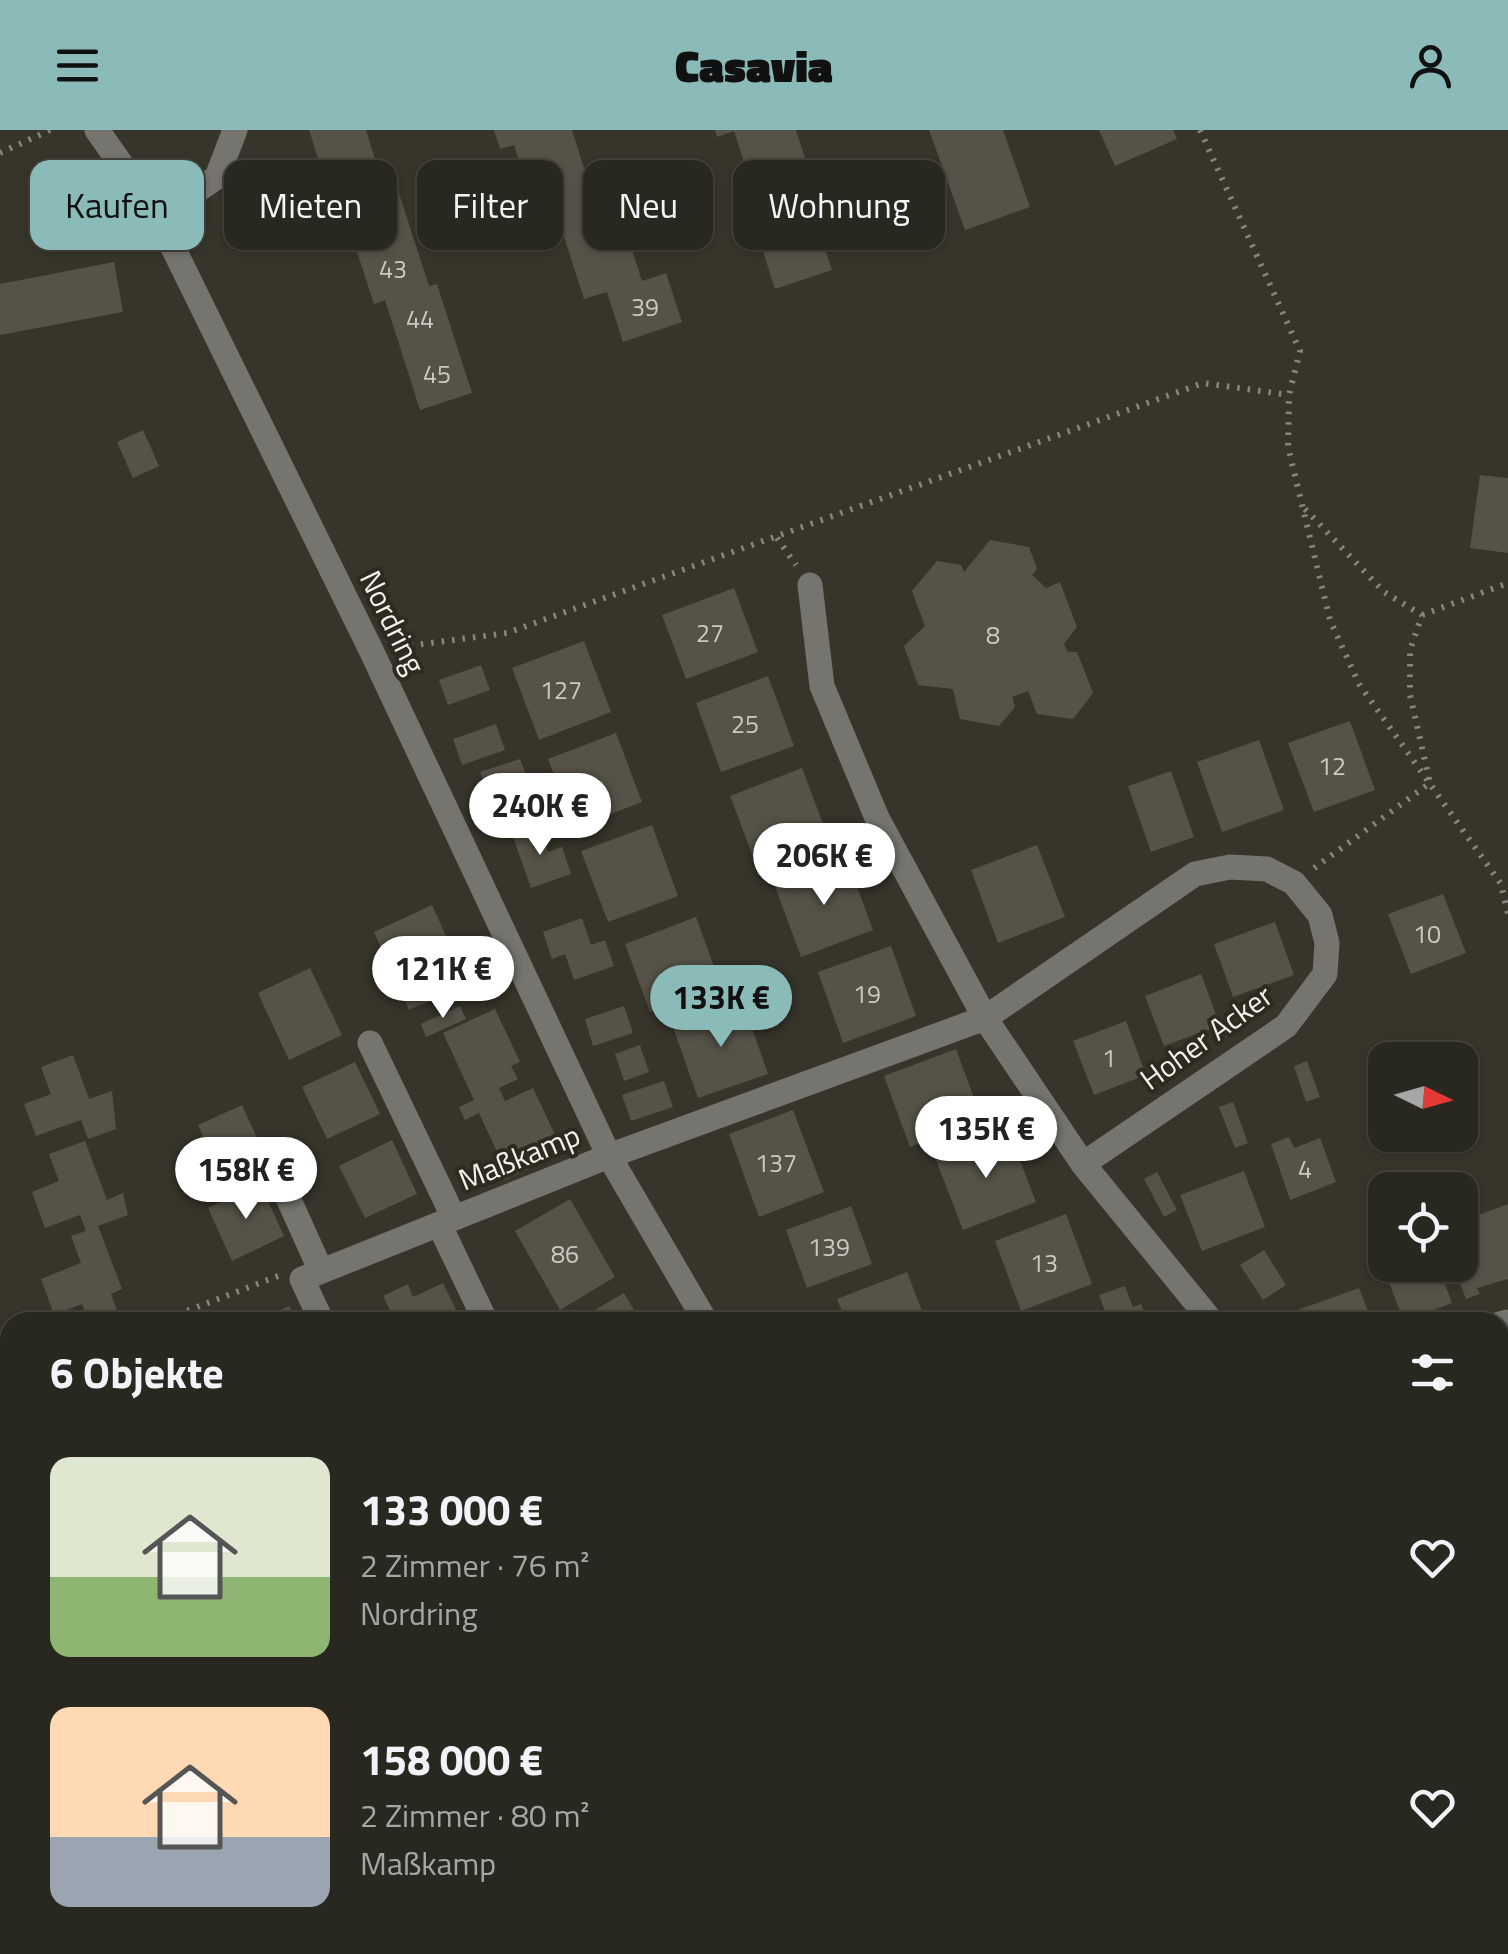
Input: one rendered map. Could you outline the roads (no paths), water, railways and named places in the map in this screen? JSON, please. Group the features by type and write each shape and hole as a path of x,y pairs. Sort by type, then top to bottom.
{"street":[{"name":"Nordring","path":"96,130 118,160"},
{"path":"204,186 218,177 235,130"},
{"name":"Nordring","path":"175,250 371,650 609,1156 700,1312"},
{"path":"810,585 822,686 877,818 985,1018 1083,1164 1204,1312"},
{"name":"Hoher Acker","path":"985,1018 1195,874 1230,867 1267,869 1294,883 1320,916 1327,943 1325,974 1286,1026 1083,1164"},
{"path":"609,1156 985,1018"},
{"name":"Maßkamp","path":"370,1042 482,1312"},
{"name":"Maßkamp","path":"312,1275 609,1156"},
{"path":"270,1160 312,1275 320,1312"}]}
